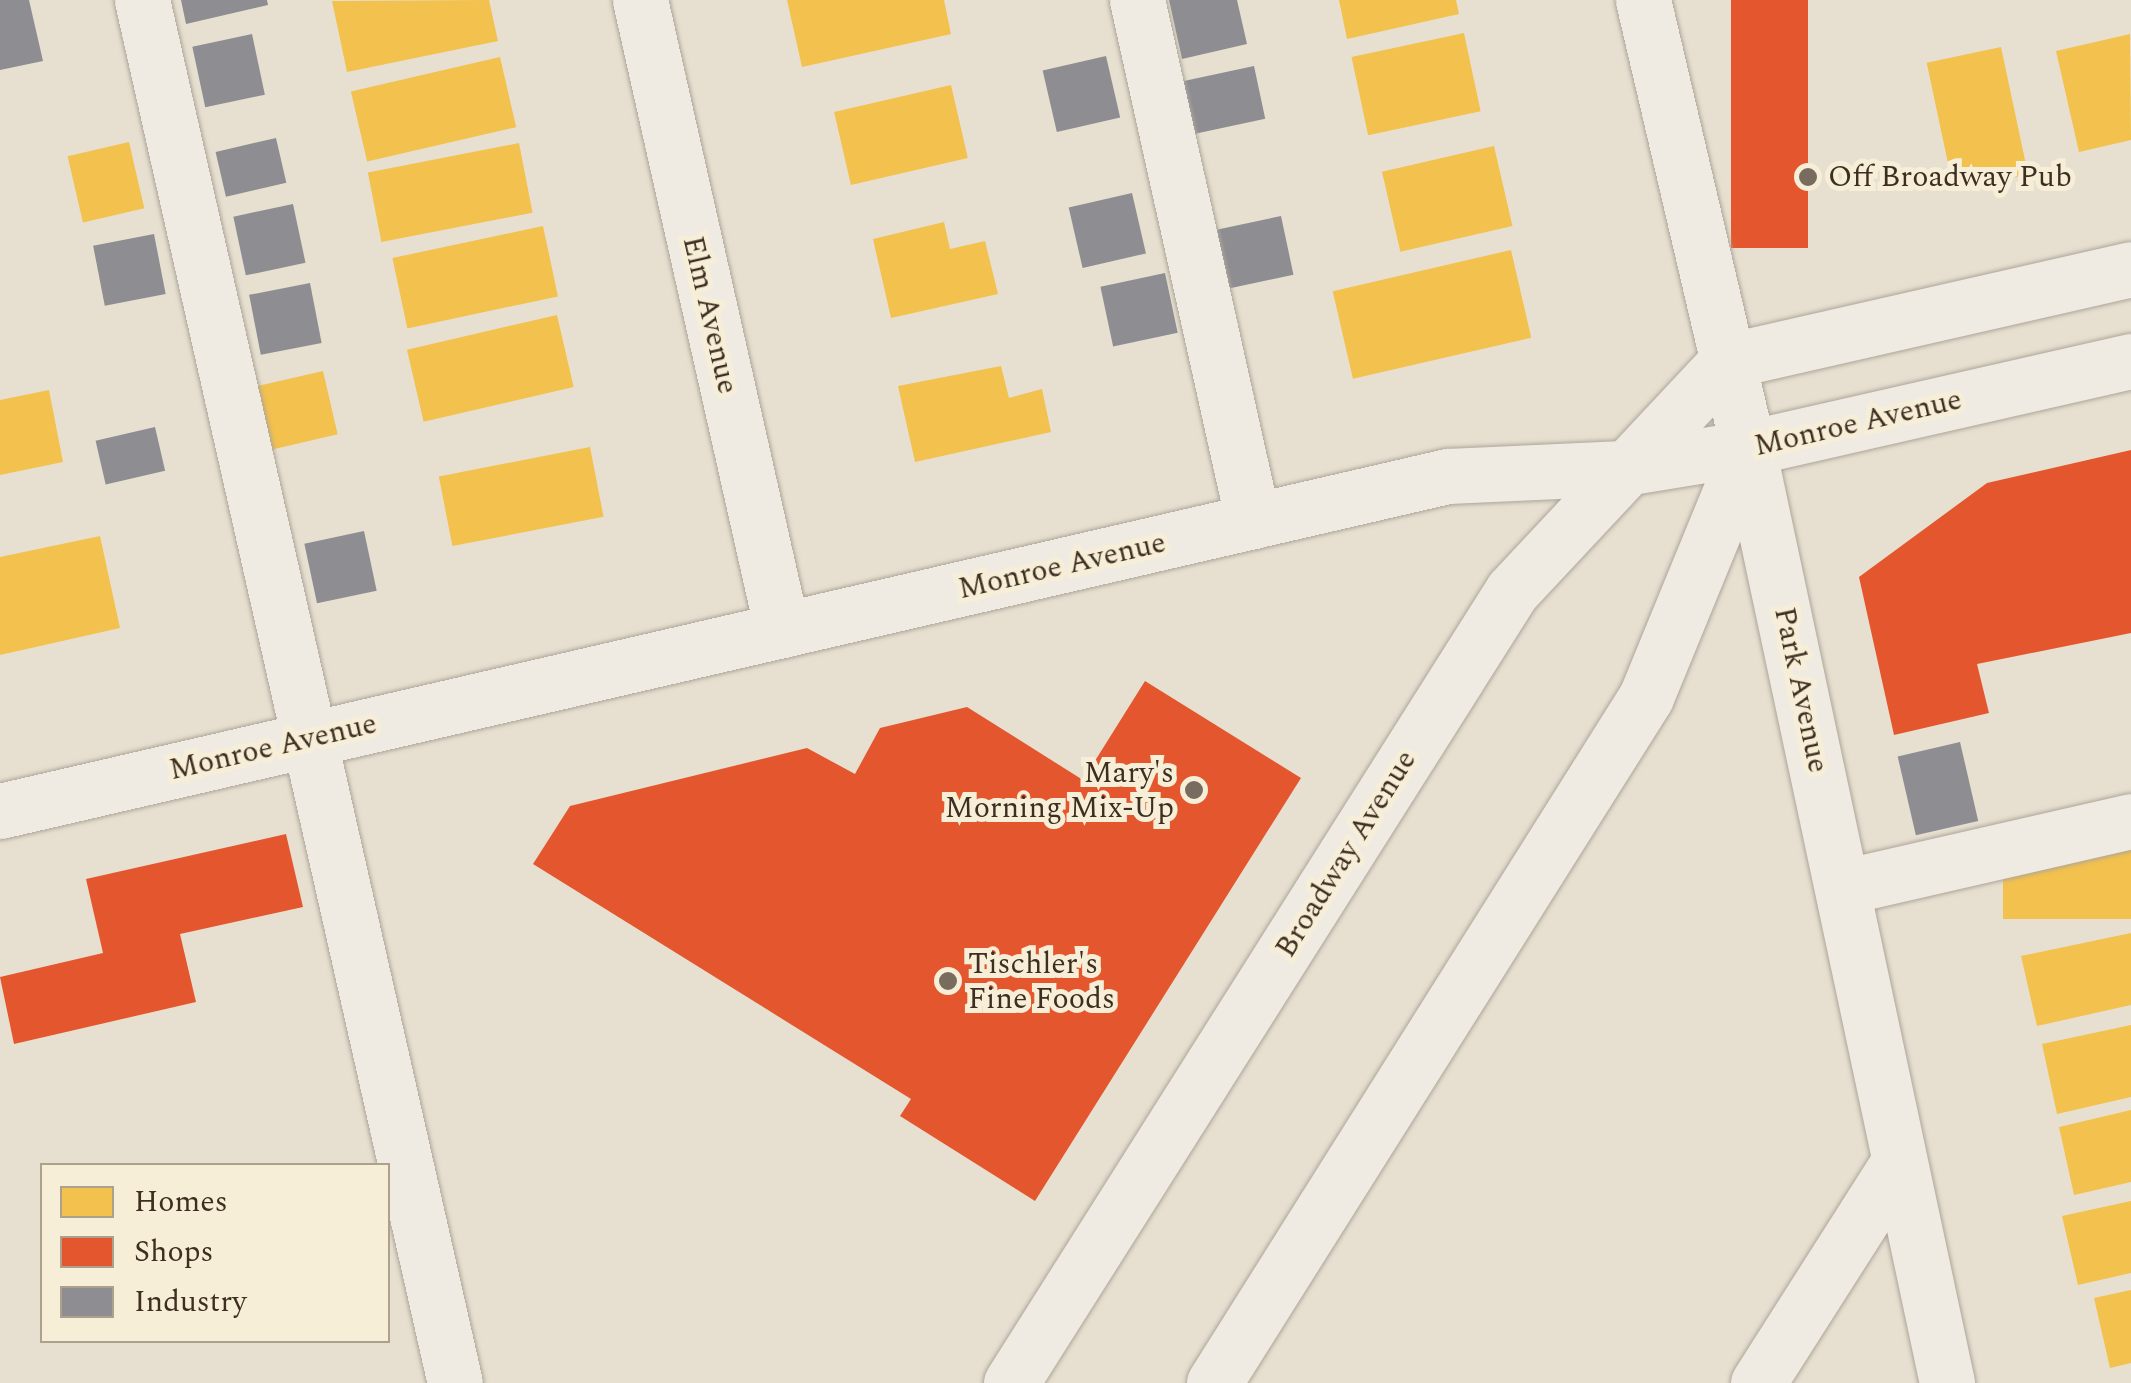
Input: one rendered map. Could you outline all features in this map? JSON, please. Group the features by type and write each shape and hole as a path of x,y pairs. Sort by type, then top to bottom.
{"street":[{"path":"142,0 455,1383"},
{"name":"Elm Avenue","path":"640,0 782,630"},
{"path":"1137,0 1254,521"},
{"name":"Park Avenue","path":"1643,0 1748,448 1947,1383"},
{"path":"1726,361 2131,269"},
{"name":"Broadway Avenue","path":"1011,1383 1512,591 1726,361"},
{"name":"Monroe Avenue","path":"0,810 1448,476 1624,468 1748,448 2131,361"},
{"path":"1214,1383 1646,697 1748,448"},
{"path":"1844,887 2131,821"},
{"path":"1758,1383 1898,1163"}],"building: Homes":[{"path":"489,0 498,41 347,72 332,1"},
{"path":"787,0 944,0 951,34 802,67"},
{"path":"1339,0 1456,0 1459,14 1347,39"},
{"path":"1464,33 1481,111 1368,135 1352,57"},
{"path":"2130,34 2131,140 2079,152 2056,51"},
{"path":"2001,47 2028,174 1954,190 1927,63"},
{"path":"500,57 516,127 367,162 351,91"},
{"path":"951,85 968,158 851,185 834,112"},
{"path":"129,142 144,208 83,222 68,156"},
{"path":"519,143 533,213 381,242 368,172"},
{"path":"1494,146 1512,226 1400,252 1382,172"},
{"path":"944,222 950,249 985,241 998,294 891,318 873,239"},
{"path":"543,226 558,296 407,328 392,258"},
{"path":"1511,250 1531,338 1353,379 1333,291"},
{"path":"557,315 574,387 424,422 407,350"},
{"path":"1001,366 1009,398 1042,389 1051,432 915,462 898,386"},
{"path":"323,371 338,434 272,449 258,386"},
{"path":"49,390 63,462 0,475 0,400"},
{"path":"590,447 604,517 452,546 439,476"},
{"path":"100,536 120,628 0,655 0,557"},
{"path":"2003,845 2131,845 2131,919 2003,919"},
{"path":"2131,933 2131,1005 2037,1026 2021,956"},
{"path":"2131,1025 2131,1097 2057,1114 2042,1044"},
{"path":"2131,1110 2131,1182 2074,1195 2059,1127"},
{"path":"2131,1201 2131,1273 2078,1285 2062,1216"},
{"path":"2131,1290 2131,1363 2110,1368 2094,1298"}],"building: Shops":[{"path":"1731,0 1808,0 1808,248 1731,248"},
{"path":"2131,450 2131,633 1977,664 1989,713 1894,735 1859,577 1987,483"},
{"name":"Tischler's Fine Foods","path":"1145,681 1301,778 1035,1201 900,1116 911,1099 533,864 570,806 807,748 855,774 880,728 967,707 1083,780"},
{"path":"286,834 303,907 180,934 196,1002 14,1044 0,977 103,953 86,879"}],"building: Industry":[{"path":"0,0 29,0 43,61 0,70"},
{"path":"181,0 267,0 268,5 186,24"},
{"path":"1169,0 1237,0 1247,44 1182,59"},
{"path":"252,34 265,95 205,107 192,47"},
{"path":"1106,56 1120,117 1057,132 1043,71"},
{"path":"1254,66 1265,119 1193,134 1182,81"},
{"path":"276,138 286,183 226,197 216,152"},
{"path":"1132,193 1146,253 1083,268 1069,208"},
{"path":"293,204 305,263 246,275 233,217"},
{"path":"1281,216 1293,275 1229,288 1216,230"},
{"path":"154,234 166,294 105,306 93,246"},
{"path":"1165,273 1178,333 1113,346 1100,287"},
{"path":"310,283 322,343 261,355 249,295"},
{"path":"155,427 165,471 106,485 96,441"},
{"path":"364,531 377,591 317,603 304,544"},
{"path":"1960,742 1978,821 1916,835 1898,756"}],"place":[{"name":"Off Broadway Pub","path":"1808,177"},
{"name":"Mary's Morning Mix-Up","path":"1194,790"},
{"name":"Tischler's Fine Foods","path":"948,981"}]}
